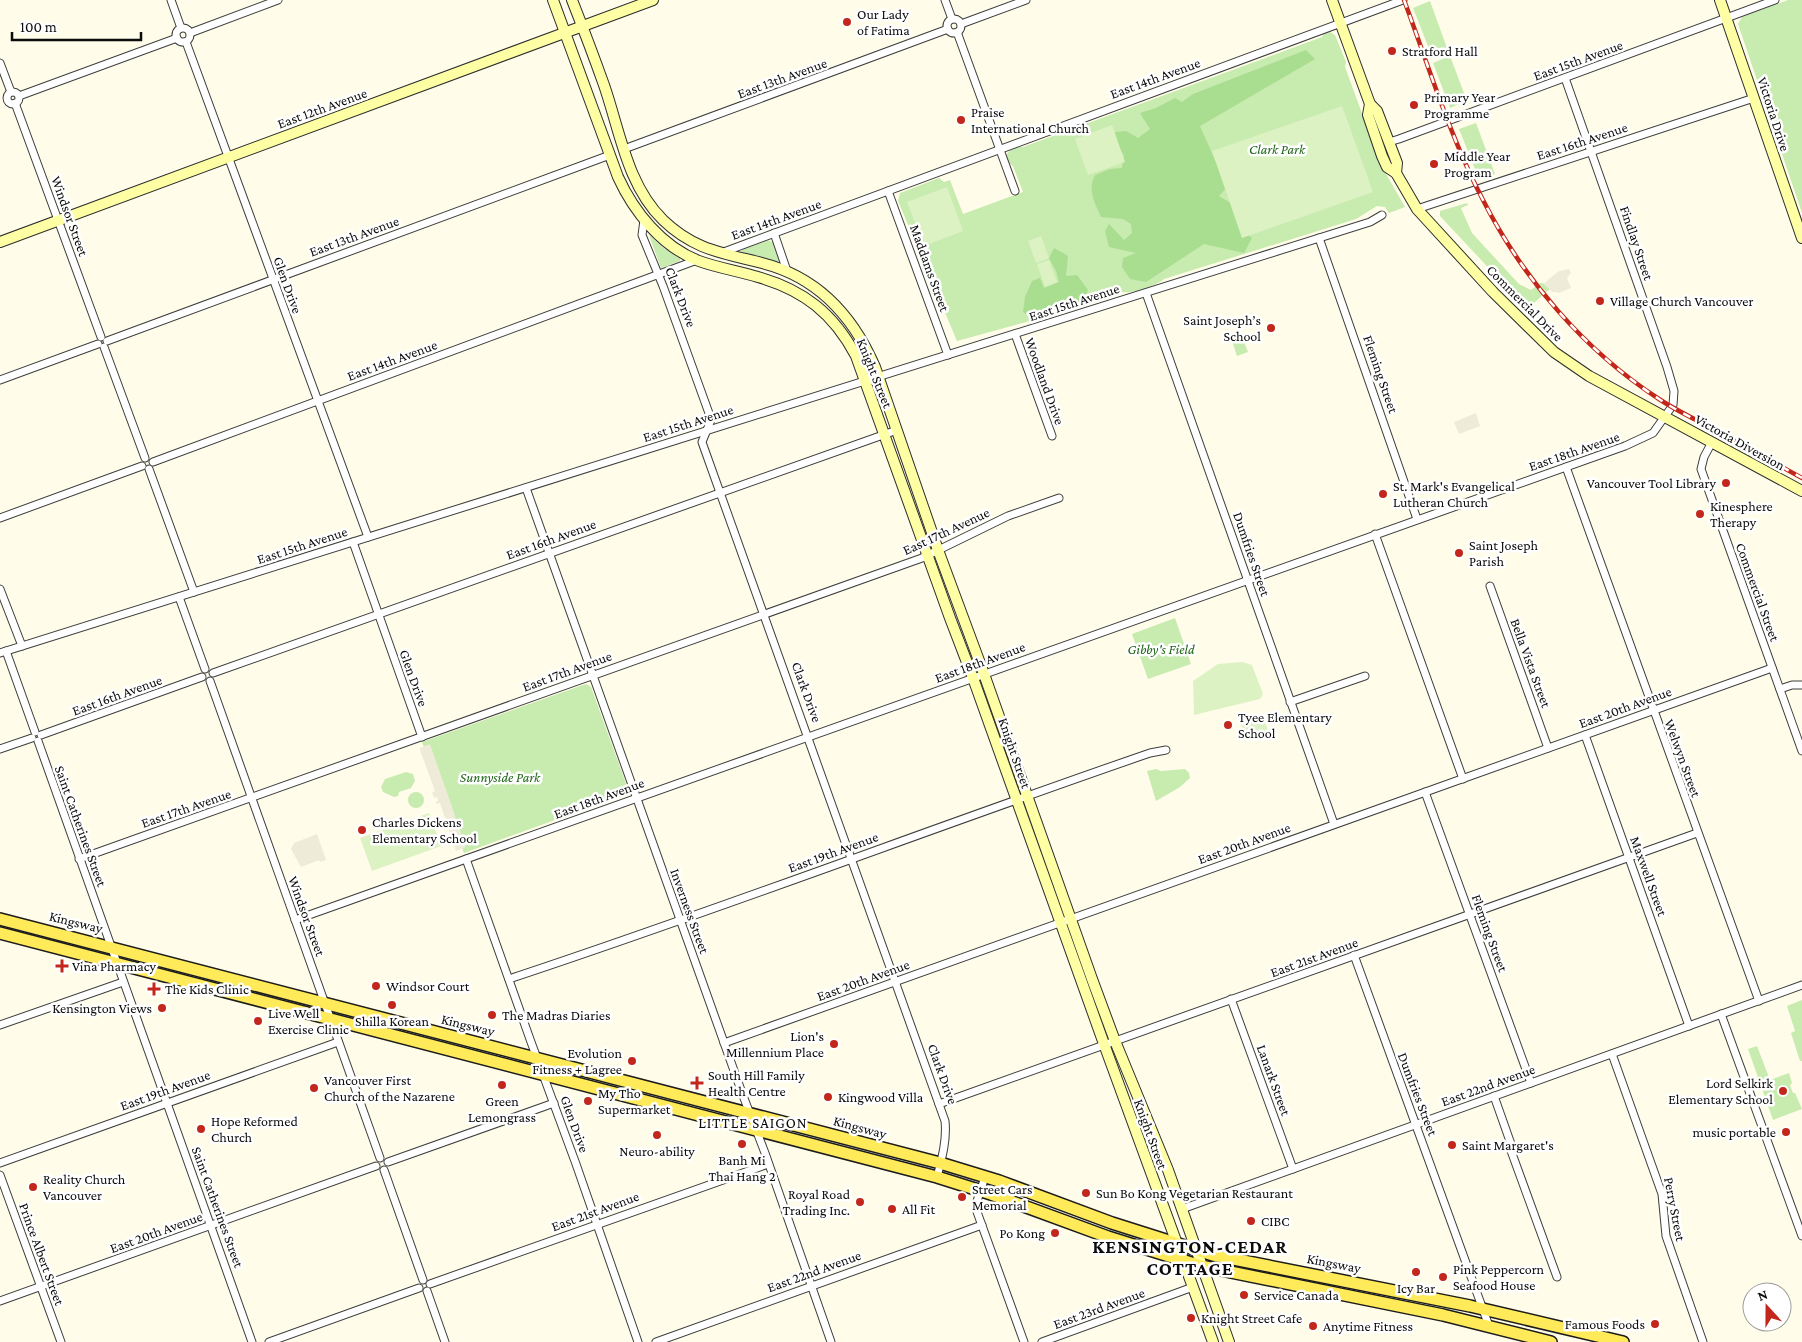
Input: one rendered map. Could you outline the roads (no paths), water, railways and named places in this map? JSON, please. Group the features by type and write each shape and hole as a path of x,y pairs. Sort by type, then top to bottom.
{"main road":[{"name":"Clark Drive","path":"553,0 624,190 644,220 667,241 697,260"},
{"path":"572,0 604,87 624,149 642,192 662,219 699,245 720,253"},
{"name":"East 12th Avenue","path":"0,242 653,0"},
{"name":"Commercial Drive","path":"1332,0 1370,104 1377,111 1397,163 1396,173"},
{"name":"Victoria Drive","path":"1720,0 1802,238"},
{"name":"Commercial Drive","path":"1370,104 1368,115 1387,167 1396,173 1417,209 1493,292 1554,352 1589,376 1666,417"},
{"name":"Knight Street","path":"720,253 787,271 814,287 839,308 860,336 878,377 938,550 1115,1040 1182,1209 1229,1342"},
{"name":"Knight Street","path":"697,260 771,281 808,298 838,327 849,342 866,381 1213,1342"},
{"name":"Victoria Diversion","path":"1666,417 1802,491"},
{"name":"Kingsway","path":"0,918 940,1163 985,1177 1112,1223 1213,1255 1483,1309 1617,1341"},
{"name":"Kingsway","path":"0,934 937,1177 1108,1237 1201,1266 1443,1315 1551,1342"}],"street":[{"path":"171,0 181,28"},
{"path":"190,33 278,0"},
{"path":"945,0 952,19"},
{"path":"961,24 1026,0"},
{"name":"East 14th Avenue","path":"720,253 1403,0"},
{"name":"East 15th Avenue","path":"1389,142 1399,140 1775,0"},
{"path":"952,19 958,20 961,24"},
{"path":"952,19 948,23 948,29 952,32 957,32"},
{"path":"957,32 961,29 961,24"},
{"path":"181,28 188,29 190,33"},
{"path":"177,38 176,33 181,28"},
{"name":"East 13th Avenue","path":"624,149 948,29"},
{"path":"957,32 1015,191"},
{"path":"177,38 180,41 186,42 190,37 190,33"},
{"path":"19,96 177,38"},
{"name":"Glen Drive","path":"186,42 368,537"},
{"path":"0,63 11,92"},
{"name":"Findlay Street","path":"1565,78 1667,367 1674,399 1673,405 1666,417"},
{"path":"11,92 15,92 19,96"},
{"path":"11,92 4,102 15,104 19,96"},
{"name":"East 16th Avenue","path":"1417,209 1754,98"},
{"name":"Windsor Street","path":"15,104 145,458"},
{"name":"East 13th Avenue","path":"0,380 610,155"},
{"name":"Maddams Street","path":"888,191 948,355"},
{"name":"East 15th Avenue","path":"3,652 1146,293 1370,222 1382,215"},
{"name":"Clark Drive","path":"644,220 642,235 710,416 711,420 702,442 703,445 945,1121 946,1132 937,1177"},
{"path":"774,233 787,271"},
{"name":"Fleming Street","path":"1319,238 1417,519"},
{"name":"East 14th Avenue","path":"153,462 697,260"},
{"name":"Dumfries Street","path":"1146,293 1334,824"},
{"name":"Woodland Drive","path":"1015,334 1052,436"},
{"name":"East 18th Avenue","path":"295,920 1625,446 1650,435 1666,417"},
{"name":"East 16th Avenue","path":"214,673 897,430"},
{"name":"Commercial Street","path":"1712,442 1704,457 1701,469 1802,751"},
{"path":"142,466 142,461 145,458 150,458 153,462 149,469"},
{"path":"142,466 145,469 149,469"},
{"path":"0,518 142,466"},
{"name":"Welwyn Street","path":"1566,467 1758,1001"},
{"path":"149,469 194,592"},
{"name":"Inverness Street","path":"526,488 831,1342"},
{"name":"East 17th Avenue","path":"80,859 928,555 1008,516 1060,498"},
{"path":"1375,534 1463,779"},
{"name":"Glen Drive","path":"353,542 422,737"},
{"name":"Bella Vista Street","path":"1490,586 1548,748"},
{"path":"0,589 22,646"},
{"path":"179,597 205,670"},
{"name":"Saint Catherines Street","path":"3,652 36,737 252,1342"},
{"name":"East 20th Avenue","path":"724,1042 1772,668"},
{"path":"205,670 211,670 214,673 213,679 210,681 204,680 202,677 205,670"},
{"path":"1290,702 1365,676"},
{"name":"East 16th Avenue","path":"0,750 202,677"},
{"name":"Windsor Street","path":"210,681 380,1158"},
{"path":"1780,689 1792,685 1802,686"},
{"name":"Maxwell Street","path":"1585,735 1689,1026"},
{"name":"East 19th Avenue","path":"509,980 1027,796 1150,753 1166,750"},
{"name":"Fleming Street","path":"1425,792 1531,1083"},
{"name":"East 21st Avenue","path":"939,1104 1697,833"},
{"name":"Glen Drive","path":"466,859 598,1224 638,1342"},
{"name":"Dumfries Street","path":"1354,956 1489,1326"},
{"path":"0,1025 123,982"},
{"name":"East 22nd Avenue","path":"1182,1209 1802,985"},
{"name":"Lanark Street","path":"1232,999 1293,1169"},
{"path":"1721,1014 1802,1236"},
{"name":"East 19th Avenue","path":"0,1163 338,1042"},
{"name":"Perry Street","path":"1612,1054 1658,1180 1662,1194 1666,1236 1703,1342"},
{"path":"1494,1096 1510,1148 1557,1277"},
{"path":"388,1162 554,1103"},
{"path":"384,1170 376,1166 376,1163 380,1158 384,1158 388,1162"},
{"path":"384,1170 388,1166 388,1162"},
{"name":"East 21st Avenue","path":"430,1284 768,1164"},
{"name":"East 20th Avenue","path":"0,1301 376,1166"},
{"path":"384,1170 423,1280 430,1284 430,1289 427,1291"},
{"name":"Prince Albert Street","path":"0,1175 61,1342"},
{"path":"985,1177 976,1207 1024,1342"},
{"name":"East 22nd Avenue","path":"656,1342 982,1225"},
{"path":"419,1288 420,1282 423,1280"},
{"name":"East 23rd Avenue","path":"1042,1342 1193,1287"},
{"path":"419,1288 427,1291"},
{"path":"269,1342 419,1288"},
{"path":"427,1291 445,1342"}],"railway":[{"path":"1404,0 1440,101 1471,176 1499,229 1517,258 1558,311 1606,359 1659,399 1802,478"}],"place":[{"name":"Our Lady of Fatima","path":"847,22"},
{"name":"Stratford Hall","path":"1392,51"},
{"name":"Primary Year Programme","path":"1414,105"},
{"name":"Praise International Church","path":"961,120"},
{"name":"Middle Year Program","path":"1434,164"},
{"name":"Village Church Vancouver","path":"1600,301"},
{"name":"Saint Joseph’s School","path":"1271,328"},
{"name":"Vancouver Tool Library","path":"1726,483"},
{"name":"St. Mark's Evangelical Lutheran Church","path":"1383,494"},
{"name":"Kinesphere Therapy","path":"1700,514"},
{"name":"Saint Joseph Parish","path":"1459,553"},
{"name":"Tyee Elementary School","path":"1228,725"},
{"name":"Charles Dickens Elementary School","path":"362,830"},
{"name":"Vina Pharmacy","path":"62,966"},
{"name":"Windsor Court","path":"376,986"},
{"name":"The Kids Clinic","path":"154,989"},
{"name":"Shilla Korean","path":"392,1005"},
{"name":"Kensington Views","path":"162,1008"},
{"name":"The Madras Diaries","path":"492,1015"},
{"name":"Live Well Exercise Clinic","path":"258,1021"},
{"name":"Lion's Millennium Place","path":"834,1044"},
{"name":"Evolution Fitness + Lagree","path":"632,1061"},
{"name":"South Hill Family Health Centre","path":"697,1083"},
{"name":"Green Lemongrass","path":"502,1085"},
{"name":"Vancouver First Church of the Nazarene","path":"314,1088"},
{"name":"Lord Selkirk Elementary School","path":"1783,1091"},
{"name":"Kingwood Villa","path":"828,1097"},
{"name":"My Tho Supermarket","path":"588,1101"},
{"name":"Hope Reformed Church","path":"201,1129"},
{"name":"music portable","path":"1786,1132"},
{"name":"Neuro-ability","path":"657,1135"},
{"name":"Banh Mi Thai Hang 2","path":"742,1144"},
{"name":"Saint Margaret's","path":"1452,1145"},
{"name":"Reality Church Vancouver","path":"33,1187"},
{"name":"Sun Bo Kong Vegetarian Restaurant","path":"1086,1193"},
{"name":"Street Cars Memorial","path":"962,1197"},
{"name":"Royal Road Trading Inc.","path":"860,1202"},
{"name":"All Fit","path":"892,1209"},
{"name":"CIBC","path":"1251,1221"},
{"name":"Po Kong","path":"1055,1233"},
{"name":"Icy Bar","path":"1416,1272"},
{"name":"Pink Peppercorn Seafood House","path":"1443,1277"},
{"name":"Service Canada","path":"1244,1295"},
{"name":"Knight Street Cafe","path":"1191,1318"},
{"name":"Famous Foods","path":"1655,1324"},
{"name":"Anytime Fitness","path":"1313,1326"}],"district":[{"name":"LITTLE SAIGON","path":"753,1123"},
{"name":"KENSINGTON-CEDAR COTTAGE","path":"1190,1257"}],"park label":[{"name":"Clark Park","path":"1277,149"},
{"name":"Gibby's Field","path":"1161,649"},
{"name":"Sunnyside Park","path":"500,777"}]}
